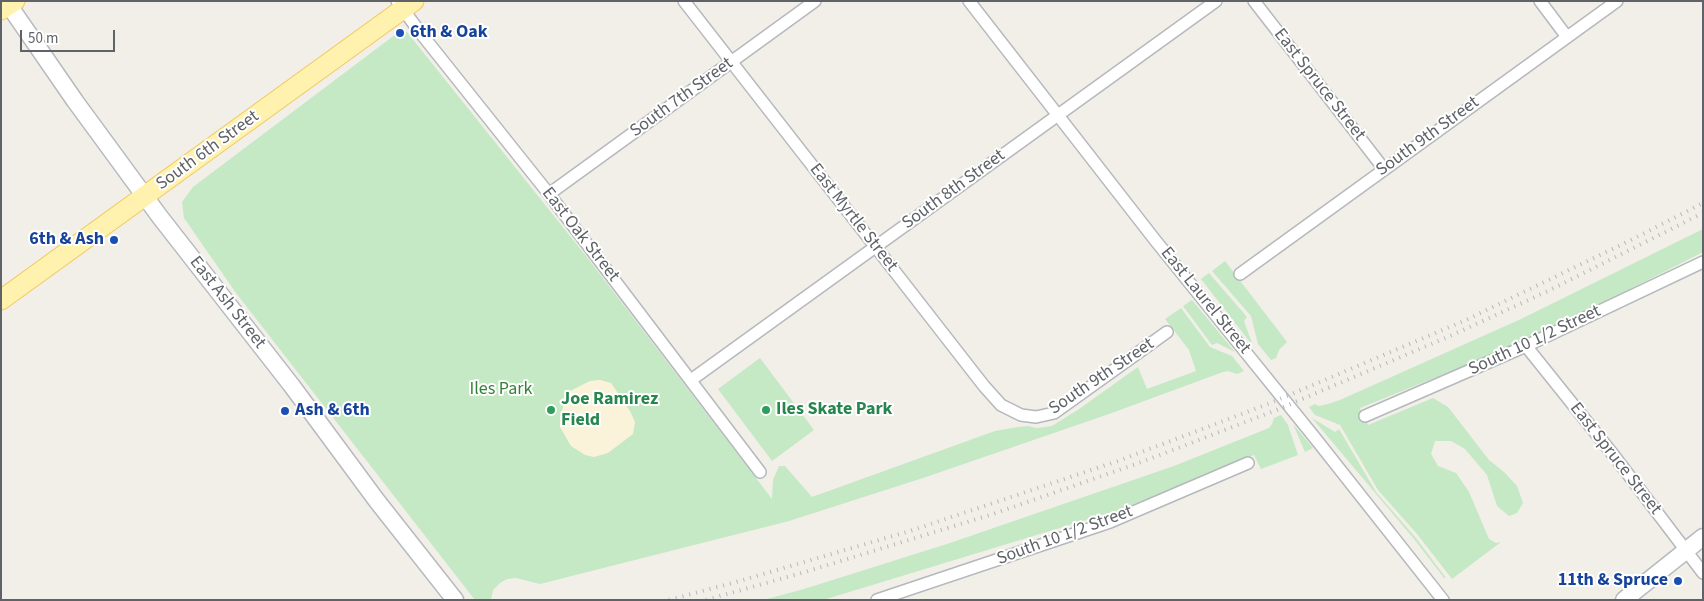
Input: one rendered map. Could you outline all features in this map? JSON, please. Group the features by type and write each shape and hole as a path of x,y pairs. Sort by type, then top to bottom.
{"main road":[{"name":"South 6th Street","path":"1,300 405,4"}],"street":[{"name":"East Myrtle Street","path":"684,1 992,396 1009,410 1021,415 1036,417"},
{"name":"South 7th Street","path":"549,194 815,1"},
{"name":"East Laurel Street","path":"969,1 1443,600"},
{"name":"South 8th Street","path":"691,380 1216,1"},
{"name":"East Spruce Street","path":"1254,1 1384,169"},
{"path":"1540,1 1567,37"},
{"name":"South 9th Street","path":"1240,274 1617,1"},
{"name":"East Oak Street","path":"405,4 760,472"},
{"name":"East Ash Street","path":"8,5 145,196 292,386 377,501 455,600"},
{"name":"South 10 1/2 Street","path":"1365,416 1526,346 1703,262"},
{"name":"South 9th Street","path":"1036,417 1054,413 1066,406 1167,332"},
{"name":"East Spruce Street","path":"1526,346 1703,572"},
{"name":"South 10 1/2 Street","path":"877,600 1110,522 1248,463"},
{"path":"1624,600 1703,537"}],"green space":[{"name":"Iles Park","path":"400,31 407,32 586,256 772,499 773,480 779,466 785,466 812,497 995,431 1028,426 1037,428 1052,426 1138,367 1147,389 1196,371 1189,350 1165,319 1181,308 1210,347 1232,356 1244,371 1237,374 1228,371 1223,372 1109,414 926,477 789,521 540,584 516,578 507,579 493,590 491,600 475,600 236,293 184,218 182,202 193,187"},
{"path":"1703,229 1703,252 1536,337 1360,408 1368,425 1433,398 1448,407 1489,460 1517,486 1523,503 1517,513 1509,516 1497,506 1487,475 1465,449 1451,441 1435,441 1431,454 1438,466 1456,473 1469,492 1489,539 1496,543 1501,542 1452,579 1417,534 1378,490 1340,425 1315,415 1309,407 1315,404 1319,406 1340,400 1521,319"},
{"path":"1225,261 1287,342 1279,350 1276,358 1271,360 1258,344 1251,316 1212,271"},
{"path":"1209,273 1247,317 1244,321 1253,346 1201,279"},
{"path":"1192,300 1235,352 1217,343 1212,345 1183,306"},
{"name":"Iles Skate Park","path":"760,358 814,430 772,461 718,389"},
{"path":"1281,415 1288,425 1298,455 1261,469 1254,455 1122,509 823,600 763,600 947,544 1174,466 1269,428 1274,418"},
{"path":"1312,418 1335,432 1339,429 1376,492 1416,538 1446,578 1444,578 1414,539"},
{"path":"1293,424 1313,448 1305,452"}],"sand":[{"path":"600,380 611,383 630,411 635,422 633,434 608,453 594,457 585,455 571,446 560,427 560,419 565,399 572,390 590,381"}],"railway":[{"path":"669,600 910,531 1118,461 1268,404 1466,320 1703,203"},
{"path":"706,600 805,572 993,514 1139,463 1274,411 1450,336 1548,291 1703,213"}],"place":[{"name":"6th & Oak","path":"400,33"},
{"name":"6th & Ash","path":"114,240"},
{"name":"Joe Ramirez Field","path":"551,410"},
{"name":"Iles Skate Park","path":"766,410"},
{"name":"Ash & 6th","path":"285,411"},
{"name":"11th & Spruce","path":"1678,581"}]}
